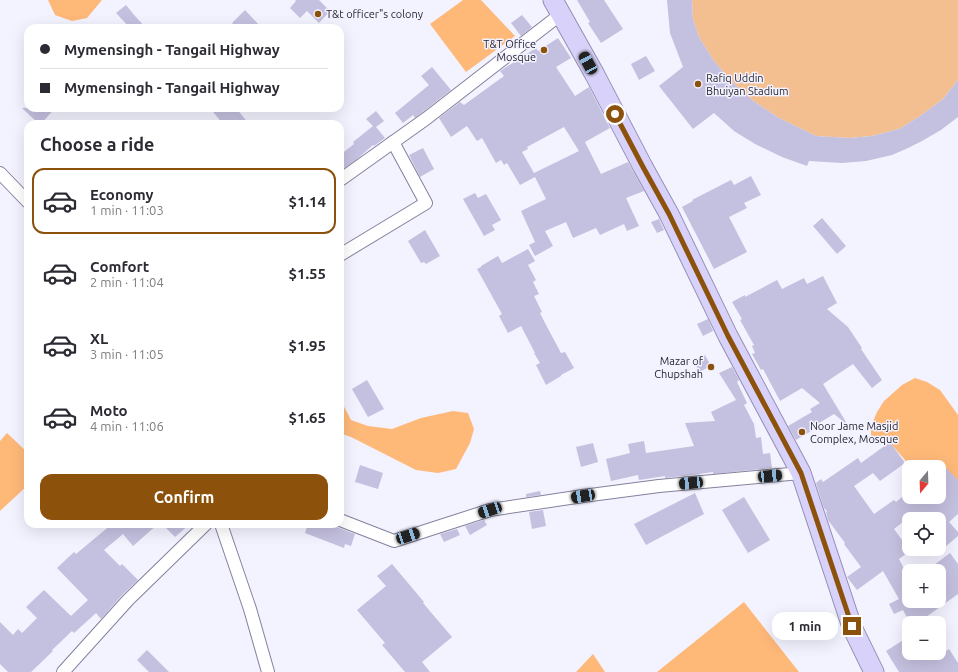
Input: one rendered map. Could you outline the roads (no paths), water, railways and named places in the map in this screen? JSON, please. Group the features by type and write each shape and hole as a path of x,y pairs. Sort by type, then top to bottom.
{"highway":[{"path":"557,7 669,214 728,336 801,473 852,626 874,672"}],"street":[{"path":"344,177 427,118 557,7"},
{"path":"344,253 426,203 393,142"},
{"path":"0,173 24,198"},
{"path":"344,522 394,541 490,510 659,486 801,473"},
{"path":"63,672 128,600 202,528"},
{"path":"222,528 250,609 268,672"}],"place":[{"name":"T&t officer\"s colony","path":"318,14"},
{"name":"T&T Office Mosque","path":"544,50"},
{"name":"Rafiq Uddin Bhuiyan Stadium","path":"698,84"},
{"name":"Mazar of Chupshah","path":"711,367"},
{"name":"Noor Jame Masjid Complex, Mosque","path":"802,432"}]}
